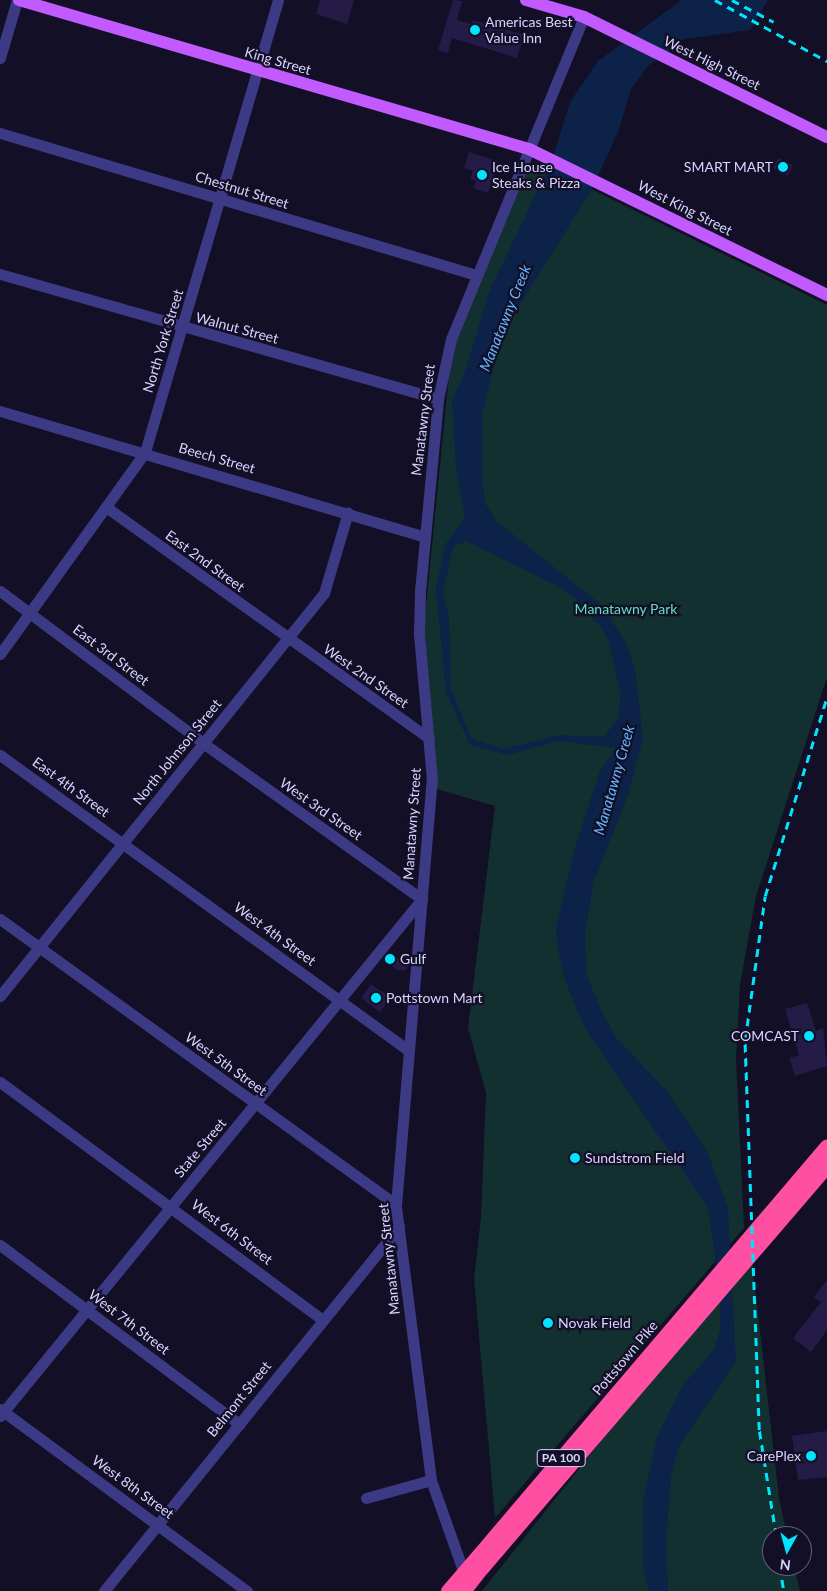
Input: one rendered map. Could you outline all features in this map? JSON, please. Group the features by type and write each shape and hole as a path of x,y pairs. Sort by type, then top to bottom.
{"highway":[{"name":"Pottstown Pike","path":"462,1591 480,1561 644,1361 740,1245 827,1146"},
{"name":"Pottstown Pike","path":"448,1591 480,1561 645,1379 740,1264 827,1165"}],"main road":[{"name":"King Street","path":"18,0 533,151"},
{"name":"West High Street","path":"526,0 584,18 613,31 827,136"},
{"name":"West King Street","path":"533,151 606,185 827,295"}],"street":[{"path":"0,58 18,0"},
{"name":"North York Street","path":"0,654 145,452 221,200 278,0"},
{"name":"Manatawny Street","path":"470,1591 431,1480 396,1205 432,780 418,611 438,399 451,339 476,275 533,151 584,18"},
{"name":"Chestnut Street","path":"0,133 476,275"},
{"name":"Walnut Street","path":"0,274 182,328 438,399"},
{"name":"Beech Street","path":"0,411 348,512 425,537"},
{"name":"East 2nd Street","path":"106,507 287,639"},
{"name":"North Johnson Street","path":"0,996 324,593 348,512"},
{"name":"East 3rd Street","path":"0,591 203,743"},
{"name":"West 2nd Street","path":"287,639 429,738"},
{"name":"West 3rd Street","path":"203,743 422,899"},
{"name":"East 4th Street","path":"0,755 124,844"},
{"name":"West 4th Street","path":"124,844 408,1050"},
{"name":"State Street","path":"1,1412 256,1104 339,999 422,899"},
{"name":"West 5th Street","path":"0,919 396,1205"},
{"name":"West 6th Street","path":"0,1082 171,1205 322,1319"},
{"name":"Belmont Street","path":"104,1591 322,1319 399,1227"},
{"name":"West 7th Street","path":"0,1245 239,1424"},
{"name":"West 8th Street","path":"1,1412 159,1523 232,1587 247,1591"},
{"path":"366,1498 431,1480"}],"green space":[{"name":"Manatawny Park","path":"536,162 827,305 827,677 756,896 740,985 736,1058 744,1228 495,1518 474,1279 481,1217 486,1093 468,1028 495,806 437,789 424,625 450,365 459,331 529,164"},
{"path":"751,1252 779,1498 785,1526 762,1526 762,1576 796,1576 800,1591 482,1591"}],"water":[{"name":"Manatawny Creek","path":"682,0 768,0 750,30 685,39 648,66 631,89 619,130 591,191 501,335 482,415 485,503 496,521 599,603 625,641 635,668 643,738 629,792 594,881 585,934 586,973 603,1015 618,1040 667,1091 707,1151 728,1209 736,1361 679,1446 671,1476 666,1544 668,1591 649,1591 643,1565 643,1500 657,1436 682,1386 713,1351 720,1331 720,1291 708,1208 584,1027 564,978 556,928 575,847 599,773 616,748 557,741 508,755 470,745 446,692 436,590 445,545 465,517 456,469 452,401 465,372 489,292 552,160 570,102 598,61","holes":["466,541 553,584 573,597 600,626 608,639 621,696 618,718 604,737 558,735 503,749 472,739 451,690 449,618 443,594 453,547"]}],"building":[{"path":"320,0 354,0 347,24 316,14"},
{"name":"Americas Best Value Inn","path":"453,0 462,1 457,20 471,24 473,20 524,35 517,58 452,38 448,53 438,50"},
{"name":"Ice House Steaks & Pizza","path":"469,152 498,161 488,193 473,188 476,181 470,179 473,171 464,168"},
{"name":"SMART MART","path":"778,158 793,165 788,176 773,168"},
{"path":"388,953 408,963 407,970 397,970 384,959"},
{"name":"Pottstown Mart","path":"371,984 391,998 380,1012 361,998"},
{"name":"COMCAST","path":"807,1003 816,1031 823,1028 827,1066 795,1076 789,1058 799,1055 785,1009"},
{"path":"827,1280 827,1330 811,1352 793,1338 821,1302 814,1297"},
{"name":"CarePlex","path":"827,1431 827,1477 798,1480 792,1436"}],"waterway":[{"path":"449,400 456,400"}],"railway":[{"path":"715,0 827,61"},
{"path":"732,0 774,22"},
{"path":"774,1526 759,1430 745,1040 765,896 827,697"},
{"path":"782,1576 784,1591"}],"place":[{"name":"Americas Best Value Inn","path":"475,30"},
{"name":"SMART MART","path":"783,167"},
{"name":"Ice House Steaks & Pizza","path":"482,175"},
{"name":"Gulf","path":"390,959"},
{"name":"Pottstown Mart","path":"376,998"},
{"name":"COMCAST","path":"809,1036"},
{"name":"Sundstrom Field","path":"575,1158"},
{"name":"Novak Field","path":"548,1323"},
{"name":"CarePlex","path":"811,1456"}]}
